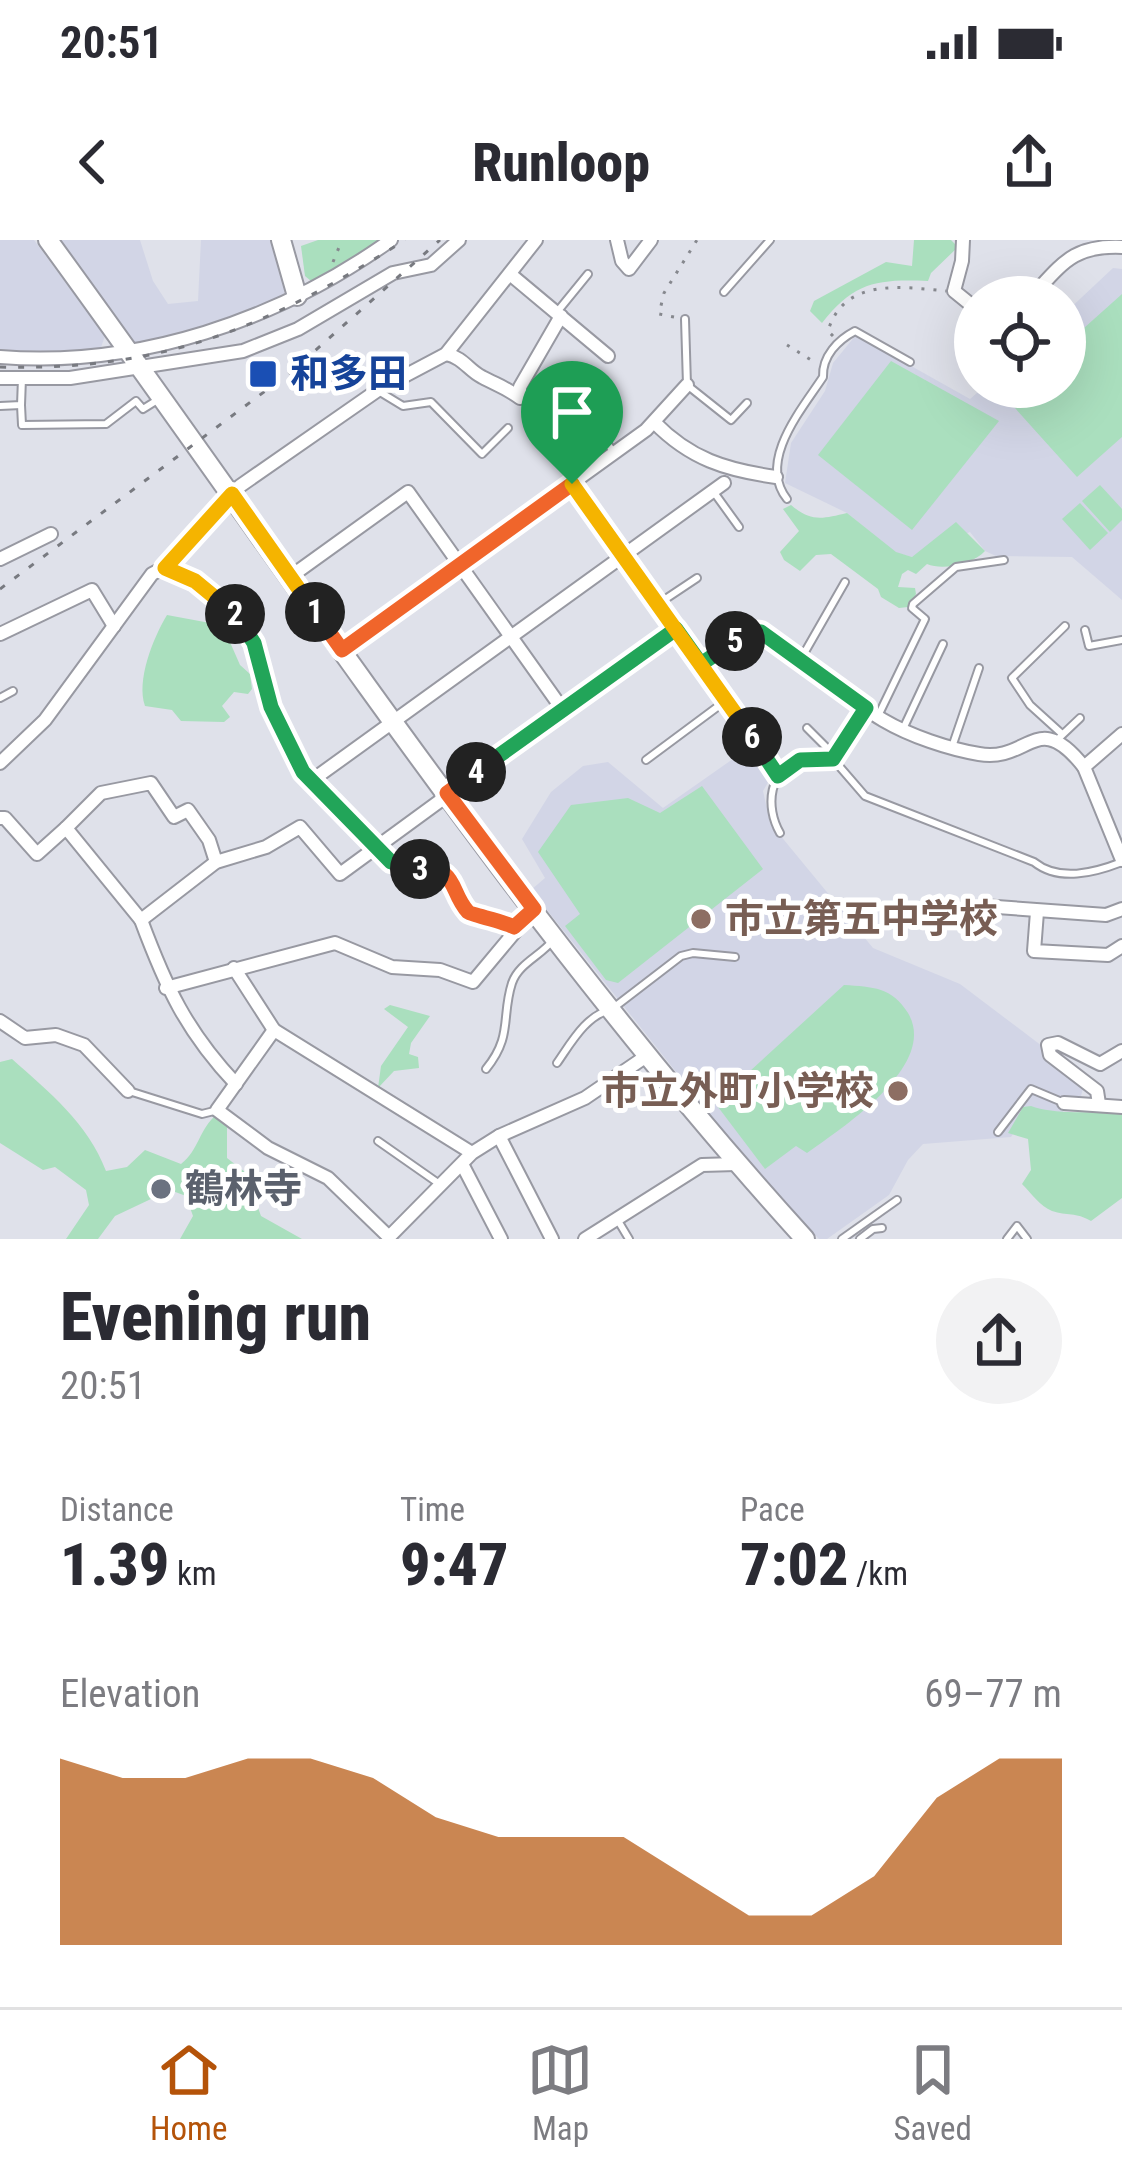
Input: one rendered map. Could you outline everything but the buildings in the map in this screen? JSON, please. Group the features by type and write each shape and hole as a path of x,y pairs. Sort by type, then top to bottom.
{"street":[{"path":"48,240 393,722 534,909 736,1164 805,1239"},
{"path":"281,240 297,296"},
{"path":"0,357 75,360 230,324 297,296 391,240"},
{"path":"0,378 70,378 142,370 243,351 298,329 380,279 430,265 459,240"},
{"path":"0,763 45,720 152,574 165,568 232,494 378,390 446,355 536,240"},
{"path":"617,240 629,269 651,240"},
{"path":"958,276 963,240"},
{"path":"1051,276 1083,249 1122,247"},
{"path":"510,274 608,356"},
{"path":"446,355 456,356 520,398 520,387 559,314"},
{"path":"342,650 614,454 654,422 688,385"},
{"path":"654,422 676,446 723,469 776,477"},
{"path":"572,484 752,737"},
{"path":"311,781 718,487"},
{"path":"290,578 408,492 563,710"},
{"path":"0,559 51,534"},
{"path":"165,568 195,581 229,605 254,643 279,726 311,781 375,845"},
{"path":"0,634 92,590 114,626"},
{"path":"141,920 216,862 266,847 301,827 340,874 676,629"},
{"path":"701,664 755,629 872,712 952,747 981,755 1003,754 1060,737 1084,766 1122,861"},
{"path":"833,756 872,712"},
{"path":"1084,766 1122,734"},
{"path":"0,818 37,854 101,793 151,783 174,817 188,810 209,840 216,862"},
{"path":"66,828 141,920 166,988 188,1028 236,1084"},
{"path":"983,906 1106,915 1122,909"},
{"path":"166,988 335,944 392,967 440,970 473,982 514,927 534,909"},
{"path":"1037,912 1034,951 1108,955 1122,946"},
{"path":"234,968 274,1030 467,1158 501,1239"},
{"path":"0,1021 25,1038 56,1035 84,1045 128,1091"},
{"path":"274,1030 217,1110 268,1148 328,1178 390,1238 467,1158 499,1136 585,1098 648,1055"},
{"path":"1099,1105 1097,1090 1050,1055 1048,1045 1058,1043 1100,1064 1122,1051"},
{"path":"1064,1103 1122,1107"},
{"path":"499,1136 552,1239"},
{"path":"585,1239 702,1166 736,1164"}],"lane":[{"path":"724,292 770,240"},
{"path":"559,314 588,274"},
{"path":"685,319 688,385 730,420 747,403"},
{"path":"788,499 776,477 784,441 824,376 823,367 838,340 855,331 910,362"},
{"path":"22,378 22,425 106,424 136,401 143,410 162,397"},
{"path":"378,390 404,406 431,402 482,454 508,428"},
{"path":"0,406 21,405"},
{"path":"566,424 584,412 614,454"},
{"path":"718,487 739,527"},
{"path":"872,712 925,620 912,608 914,604 956,567 1004,560"},
{"path":"658,604 697,578"},
{"path":"800,660 845,582"},
{"path":"1065,626 1012,678 1060,737 1080,718"},
{"path":"1084,630 1089,646 1122,640"},
{"path":"903,729 943,644"},
{"path":"952,747 979,668"},
{"path":"0,698 13,691"},
{"path":"646,760 727,700"},
{"path":"807,728 866,796 1034,862 1047,873 1099,871 1122,861"},
{"path":"752,737 778,776"},
{"path":"780,833 769,794 778,776 800,760 833,756"},
{"path":"375,845 391,862 434,868 448,876 475,917 492,916 514,927"},
{"path":"486,1069 497,1056 508,1025 512,982 556,937"},
{"path":"557,1063 580,1030 601,1011 611,1009 681,956 735,957"},
{"path":"998,1132 1031,1089 1064,1103"},
{"path":"128,1091 202,1114 217,1110"},
{"path":"379,1141 441,1185"},
{"path":"842,1239 897,1200"},
{"path":"617,1219 629,1239"},
{"path":"1007,1239 1017,1226 1028,1239"},
{"path":"860,1239 882,1228"}],"path":[{"path":"685,319 659,314 664,293 697,240"},
{"path":"838,340 827,331 830,322 858,293 889,286 954,291"},
{"path":"787,345 823,367"}],"shaded area":[{"path":"0,240 34,240 105,336 99,353 0,354"},
{"path":"60,240 140,240 153,281 168,304 198,301 201,240 271,240 286,289 281,301 228,321 136,344"},
{"path":"1113,268 1122,269 1122,600 1072,557 996,556 985,551 970,532 912,557 896,553 847,513 785,483 791,443 825,391 833,363 856,335 954,390 954,408 1086,408 1086,293"},
{"path":"750,747 773,774 763,791 770,823 873,948 960,984 1042,1046 1042,1053 1084,1085 1081,1096 1067,1098 1061,1118 1025,1114 1011,1137 923,1144 908,1160 889,1195 827,1239 819,1239 748,1162 531,890 545,878 522,839 551,792 583,766 608,762 663,808"}],"green space":[{"path":"318,240 384,240 311,281 305,276 301,246"},
{"path":"914,240 951,240 958,247 928,281 868,286 845,299 822,323 810,311 814,301 886,262 912,266"},
{"path":"1122,294 1122,437 1077,477 1015,408 1086,408 1086,326"},
{"path":"891,361 954,396 954,408 976,408 999,421 912,530 818,455"},
{"path":"1100,485 1122,509 1122,520 1110,532 1082,501"},
{"path":"1080,503 1108,533 1090,550 1062,519"},
{"path":"791,505 817,518 847,513 896,552 912,557 956,522 985,551 957,565 927,564 916,574 908,570 898,587 915,588 916,594 908,607 899,608 831,554 816,555 800,571 784,560 780,552 799,531 783,509"},
{"path":"167,615 210,623 226,633 240,665 250,674 248,694 234,692 222,706 230,717 224,722 181,721 172,710 145,706 144,672"},
{"path":"702,786 763,869 618,983 606,980 565,926 580,914 538,852 571,805 628,798 660,813"},
{"path":"844,985 881,990 902,1004 914,1033 910,1053 882,1093 842,1128 807,1153 796,1146 765,1169 715,1103"},
{"path":"390,1005 430,1016 411,1043 409,1054 418,1057 419,1068 394,1071 378,1088 381,1066 408,1027 384,1009"},
{"path":"12,1059 78,1123 106,1171 127,1167 145,1150 181,1164 217,1114 227,1126 227,1158 245,1172 261,1216 302,1239 180,1239 193,1216 186,1196 170,1190 115,1216 98,1239 66,1239 89,1205 86,1190 55,1167 43,1170 0,1143 0,1062"},
{"path":"1023,1107 1062,1112 1122,1113 1122,1198 1091,1221 1048,1209 1022,1184 1031,1170 1028,1139 1008,1133"}],"railway":[{"path":"0,367 114,361 213,338 307,297 405,240"},
{"path":"0,589 292,371 440,240"}],"place":[{"name":"和多田","path":"263,374"},
{"name":"市立第五中学校","path":"701,919"},
{"name":"市立外町小学校","path":"898,1091"},
{"name":"鶴林寺","path":"161,1189"}],"route":[{"path":"572,484 342,650 232,494 165,568 195,581 229,605 254,643 271,707 311,781 391,862 434,868 448,876 475,917 492,916 514,927 534,909 447,793 676,629 701,664 755,629 866,708 833,759 800,760 778,776 701,664 572,484"}]}
